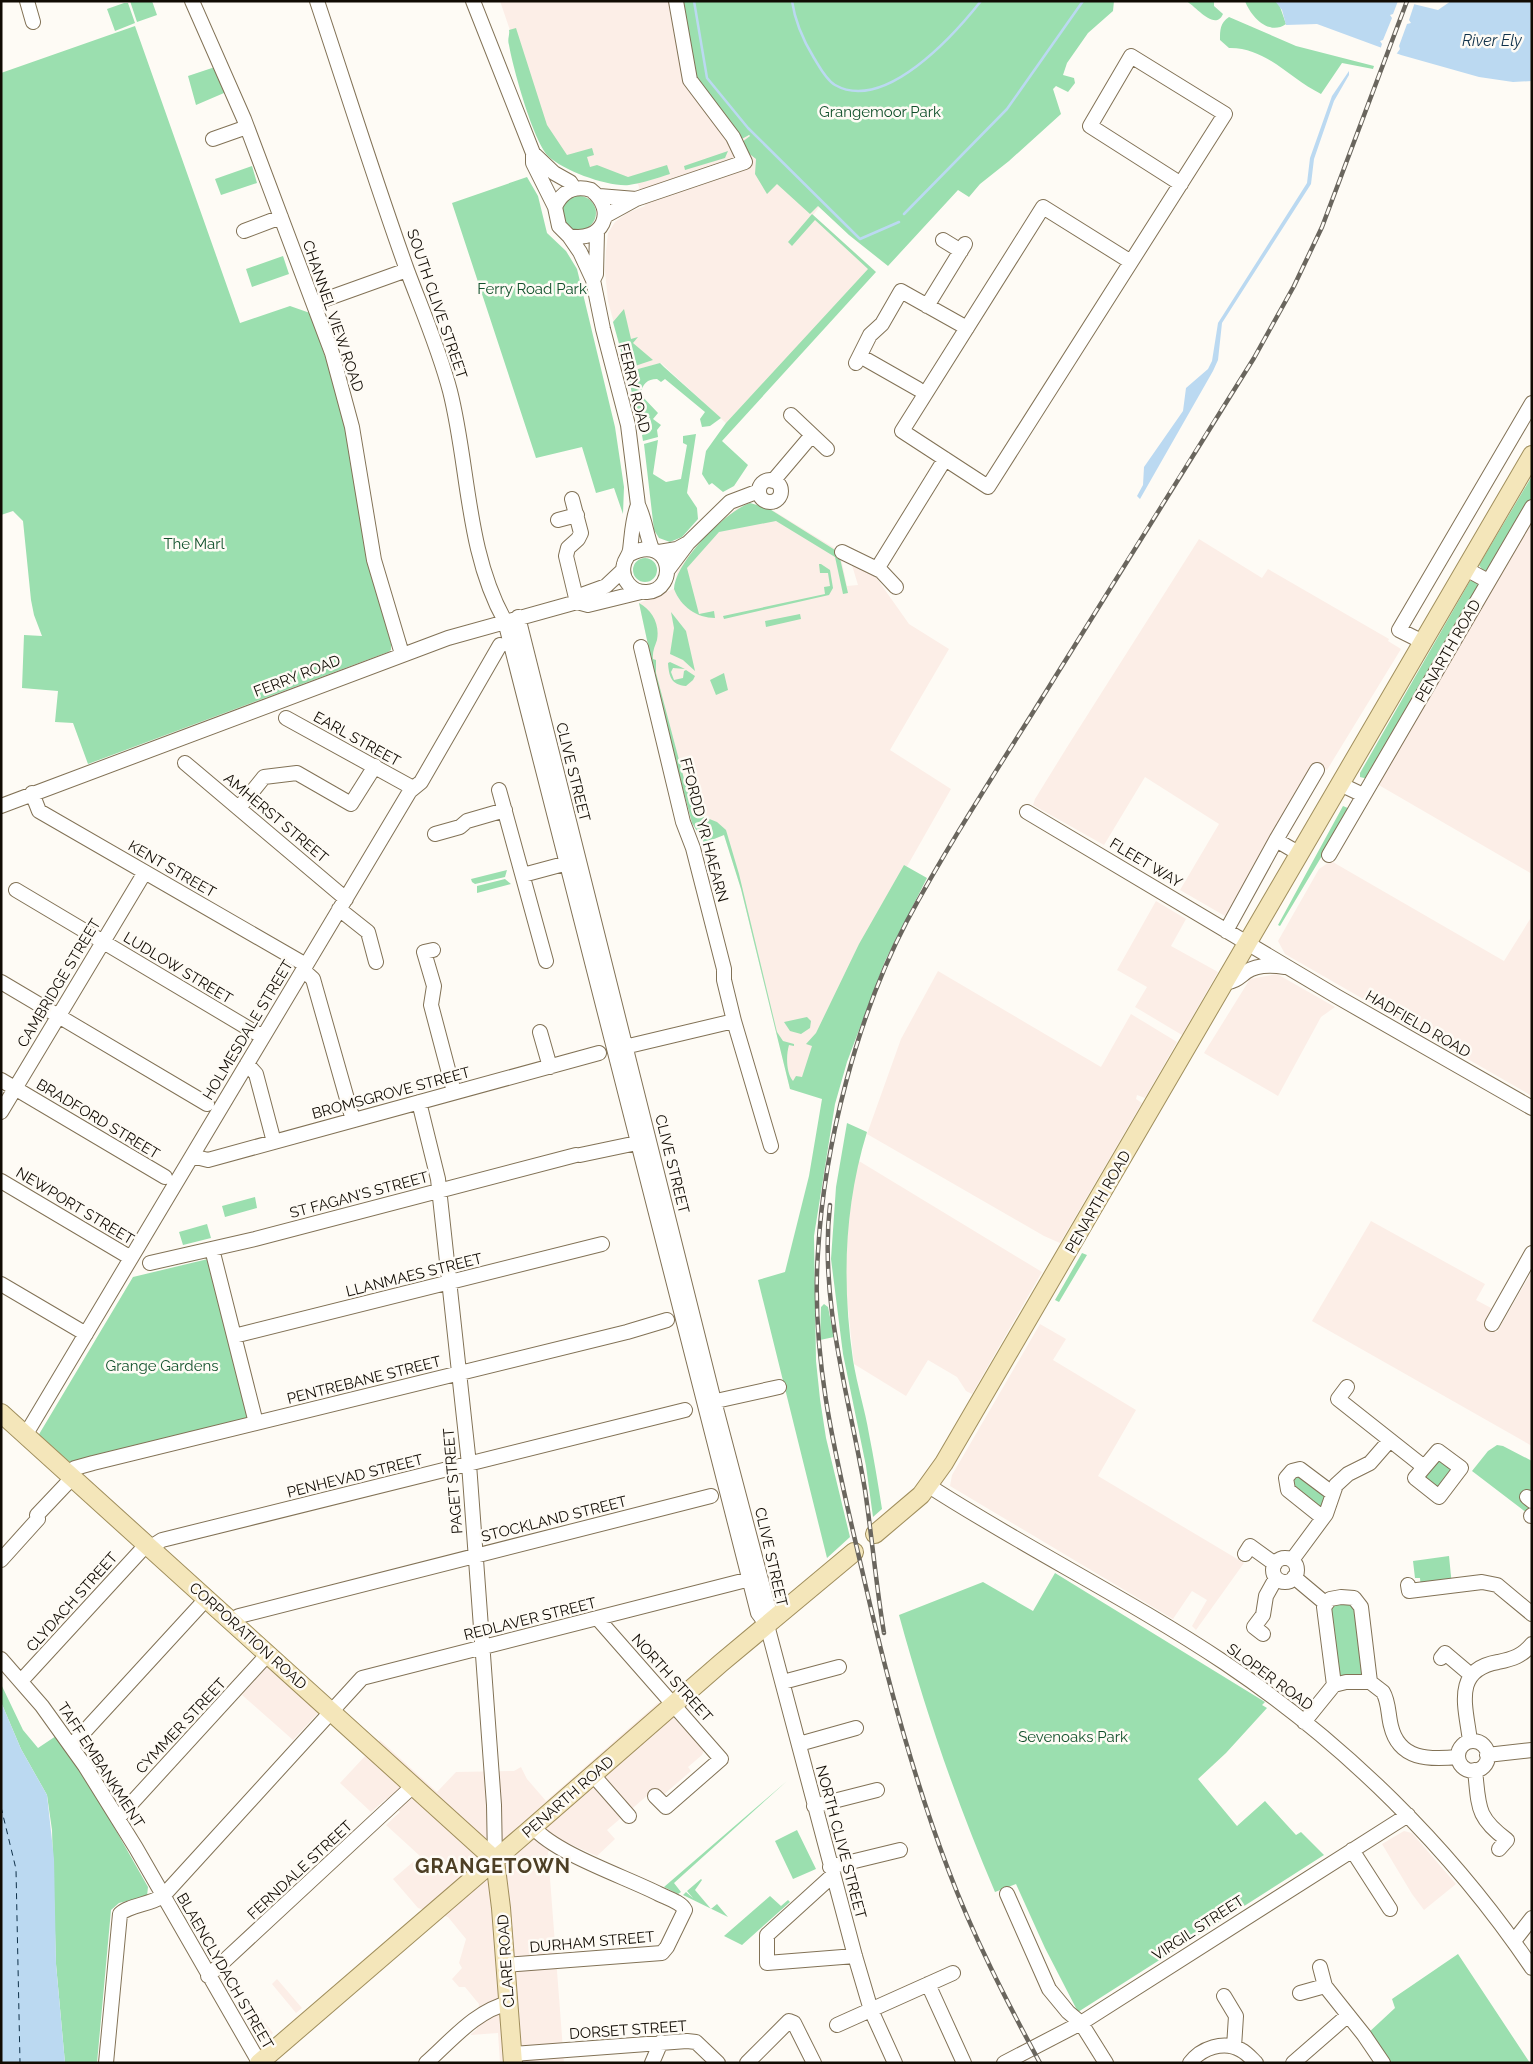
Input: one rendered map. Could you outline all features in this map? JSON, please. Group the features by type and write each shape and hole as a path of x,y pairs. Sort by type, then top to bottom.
{"main road":[{"name":"PENARTH ROAD","path":"259,2062 929,1486 1249,944 1532,455"},
{"name":"CORPORATION ROAD","path":"1,1413 495,1860"},
{"name":"CLARE ROAD","path":"495,1860 513,2058"}],"street":[{"path":"27,1 33,22"},
{"name":"CHANNEL VIEW ROAD","path":"192,1 247,128 315,303 349,413 374,560 402,654"},
{"name":"SOUTH CLIVE STREET","path":"317,1 407,270 434,339 450,392 469,511 494,599 512,619"},
{"name":"FERRY ROAD","path":"1,806 402,654 512,619 577,602 588,605 656,589 663,583 667,571 666,561 655,550 646,535 643,515 638,505 628,425 602,329 593,280 569,236 559,226 555,207 533,163 533,154 473,1"},
{"path":"599,196 603,204 605,216 636,199 745,162 733,137 690,80 676,1"},
{"path":"1131,262 1043,207 902,432 988,487 1131,262 1180,184 1225,114 1131,56 1090,126 1180,184"},
{"path":"213,140 247,128"},
{"name":"FERRY ROAD","path":"533,154 554,173 570,182 574,188 591,190 599,196 636,199"},
{"path":"555,207 561,196 574,188"},
{"name":"FERRY ROAD","path":"593,280 596,274 597,232 605,216"},
{"path":"244,231 281,217"},
{"path":"569,236 584,237 597,232"},
{"path":"927,306 963,247 943,240"},
{"path":"315,303 407,270"},
{"path":"918,389 858,359 870,335 882,324 901,291 967,328"},
{"name":"PENARTH ROAD","path":"1423,642 1399,630 1532,403"},
{"path":"791,415 827,449"},
{"path":"667,571 688,543 730,502 759,490 760,496 765,501 777,499 780,488 772,481 812,435"},
{"path":"877,569 945,459"},
{"path":"572,499 581,530 580,536 566,552 577,602"},
{"name":"FERRY ROAD","path":"577,602 584,594 610,584 623,570 630,554 634,516 638,505"},
{"name":"PENARTH ROAD","path":"1329,855 1363,795 1398,740 1532,507"},
{"path":"558,520 577,514"},
{"path":"630,554 641,548 677,550 688,543"},
{"path":"842,552 877,569 896,587"},
{"path":"1466,569 1488,581"},
{"path":"623,570 628,584 641,592"},
{"path":"570,572 582,583 597,590"},
{"name":"CLIVE STREET","path":"512,619 516,662 573,861"},
{"name":"CLIVE STREET","path":"512,619 755,1577 758,1613 767,1625"},
{"name":"CLIVE STREET","path":"472,631 490,636 516,662"},
{"name":"HOLMESDALE STREET","path":"26,1434 304,968 413,788 420,782 500,645"},
{"name":"FFORDD YR HAEARN","path":"641,647 684,822 693,848 724,969 724,980 734,1021 771,1146"},
{"name":"EARL STREET","path":"286,718 413,788"},
{"name":"AMHERST STREET","path":"185,763 239,808 343,904 368,932 376,962"},
{"path":"239,808 264,777 297,773 351,804 374,766"},
{"path":"1226,930 1276,840 1318,770"},
{"path":"1340,784 1363,795"},
{"path":"499,790 546,961"},
{"name":"KENT STREET","path":"32,793 39,811 145,872 304,968"},
{"path":"435,834 460,827 468,821 505,810"},
{"name":"FLEET WAY","path":"1027,812 1249,944"},
{"path":"1276,840 1300,854"},
{"path":"523,875 573,861"},
{"name":"CAMBRIDGE STREET","path":"1,1112 145,872"},
{"name":"LUDLOW STREET","path":"16,890 263,1037"},
{"name":"HADFIELD ROAD","path":"1249,944 1532,1108"},
{"path":"434,950 424,952 434,986 431,1005 454,1092"},
{"name":"HADFIELD ROAD","path":"1225,983 1236,981 1247,971 1258,967 1268,965 1288,967"},
{"path":"304,968 313,979 353,1120"},
{"path":"1,982 207,1104"},
{"path":"620,1048 734,1021"},
{"path":"540,1032 550,1066"},
{"name":"CLIVE STREET","path":"620,1048 637,1143 710,1402"},
{"name":"BROMSGROVE STREET","path":"192,1156 208,1160 599,1053"},
{"path":"247,1064 256,1074 274,1142"},
{"name":"BRADFORD STREET","path":"1,1080 165,1177"},
{"name":"PAGET STREET","path":"419,1102 440,1190 448,1283 469,1464 494,1805 495,1860"},
{"name":"ST FAGAN'S STREET","path":"150,1264 578,1155 637,1143"},
{"name":"NEWPORT STREET","path":"1,1181 131,1258"},
{"name":"LLANMAES STREET","path":"234,1336 602,1244"},
{"path":"212,1249 256,1423"},
{"path":"1492,1324 1532,1253"},
{"path":"1,1284 86,1334"},
{"name":"PENTREBANE STREET","path":"71,1475 77,1467 667,1320"},
{"path":"1347,1386 1338,1399 1424,1467"},
{"path":"710,1402 779,1387"},
{"name":"PENHEVAD STREET","path":"149,1546 162,1540 685,1410"},
{"path":"1292,1560 1323,1518 1329,1507 1332,1493 1340,1480 1370,1463 1390,1440"},
{"path":"1323,1518 1288,1490 1286,1478 1292,1471 1300,1469 1332,1493"},
{"path":"1,1548 33,1514 37,1515 48,1504 71,1475"},
{"name":"SLOPER ROAD","path":"929,1486 1157,1620 1268,1692 1408,1814 1467,1881 1514,1941 1532,1968"},
{"name":"STOCKLAND STREET","path":"231,1620 239,1616 711,1496"},
{"path":"1,1560 38,1519 37,1515"},
{"name":"CLYDACH STREET","path":"22,1681 125,1568 149,1546"},
{"path":"1245,1554 1250,1546 1287,1581 1294,1577 1297,1570 1292,1560"},
{"path":"1262,1634 1254,1627 1263,1615 1266,1596 1276,1571 1283,1558 1292,1560"},
{"name":"REDLAVER STREET","path":"163,1896 362,1678 598,1619 755,1577"},
{"path":"1294,1577 1325,1603"},
{"path":"1417,1584 1482,1582 1497,1584 1532,1614"},
{"path":"1334,1685 1324,1613 1325,1603 1330,1599 1348,1597 1358,1601 1361,1607 1370,1682"},
{"path":"72,1745 207,1598"},
{"name":"NORTH STREET","path":"598,1619 721,1759 668,1810 655,1796"},
{"name":"NORTH CLIVE STREET","path":"767,1625 831,1872 855,1956 871,2010 895,2063"},
{"path":"1470,1741 1465,1688 1471,1675 1490,1664 1514,1659 1532,1644"},
{"path":"1441,1658 1445,1653 1471,1675"},
{"name":"CYMMER STREET","path":"118,1818 268,1654"},
{"name":"TAFF EMBANKMENT","path":"1,1659 22,1681 72,1745 118,1818 163,1896"},
{"path":"783,1682 839,1667"},
{"path":"1304,1722 1334,1685 1346,1682 1370,1682 1384,1692 1391,1727 1403,1748 1418,1757 1427,1759 1458,1757"},
{"path":"799,1744 856,1728"},
{"path":"1470,1741 1480,1743 1487,1755 1484,1765 1475,1770 1463,1767 1458,1757 1461,1747 1470,1741"},
{"path":"1487,1755 1532,1750"},
{"path":"1475,1770 1482,1816 1488,1826 1506,1840 1499,1849"},
{"path":"593,1775 629,1816"},
{"name":"FERNDALE STREET","path":"208,1976 413,1786"},
{"path":"814,1806 877,1790"},
{"name":"VIRGIL STREET","path":"1004,2063 1081,2023 1408,1814"},
{"name":"DURHAM STREET","path":"506,1966 662,1953 685,1910 680,1904 656,1892 556,1846 533,1828"},
{"path":"855,1956 767,1963 767,1935 831,1872 900,1850"},
{"path":"1352,1850 1390,1909"},
{"path":"1007,1894 1049,1989 1068,2012 1081,2023 1106,2063"},
{"path":"106,2063 120,1914 126,1909 152,1903 163,1896"},
{"name":"BLAENCLYDACH STREET","path":"163,1896 259,2062"},
{"path":"1514,1941 1532,1918"},
{"path":"1320,1967 1325,1986 1364,2035 1383,2063"},
{"path":"837,2025 953,1973"},
{"path":"928,1984 964,2063"},
{"path":"1300,1993 1325,1986"},
{"path":"1224,1996 1236,2016 1234,2047"},
{"path":"426,2063 484,2012 509,2003"},
{"path":"1293,2063 1347,2016"},
{"path":"747,2063 789,2020 794,2023 814,2063"},
{"path":"652,2063 661,2042"},
{"name":"DORSET STREET","path":"513,2058 531,2053 661,2042 696,2042 718,2063"},
{"path":"1190,2063 1199,2054 1215,2047 1234,2047 1247,2054 1256,2063"}],"shaded area":[{"path":"500,1 690,1 726,107 749,136 819,207 813,215 874,270 729,426 661,363 627,372 608,301 605,271 606,251 608,233 615,222 627,213 645,206 638,184 608,183 561,165 565,161 547,138"},
{"path":"750,503 774,511 836,549 840,553 847,586 858,585 851,562 873,573 909,624 949,649 890,750 951,789 897,884 801,1092 790,1089 741,889 724,835 704,843 692,823 663,714 639,603 674,589 677,573 685,558 727,516 738,507"},
{"path":"1532,521 1532,874 1377,784"},
{"path":"1199,539 1262,578 1268,569 1389,639 1388,641 1401,649 1327,770 1316,765 1225,916 1180,890 1219,824 1145,777 1104,845 1033,805 1069,744"},
{"path":"1331,861 1504,961 1532,916 1532,1096 1285,954 1278,941 1319,869"},
{"path":"1156,901 1186,919 1171,946 1218,972 1182,1035 1135,1007 1147,987 1117,970"},
{"path":"938,971 1101,1067 1131,1014 1177,1042 1145,1098 1137,1095 1136,1099 1142,1103 1060,1243 1044,1236 867,1134 901,1039"},
{"path":"1277,974 1335,1007 1321,1017 1278,1096 1204,1053 1250,979"},
{"path":"854,1158 1042,1272 972,1394 966,1391 957,1377 928,1360 906,1396 854,1364 840,1234"},
{"path":"1371,1221 1485,1284 1476,1300 1493,1309 1484,1325 1497,1332 1532,1271 1532,1446 1312,1321"},
{"path":"1040,1324 1066,1339 1053,1360 1136,1410 1098,1476 1244,1563 1196,1630 1192,1626 1207,1600 1192,1591 1173,1619 950,1486 952,1475"},
{"path":"267,1667 318,1713 293,1740 242,1695"},
{"path":"659,1702 704,1750 702,1755 688,1767 691,1771 662,1796 655,1789 607,1830 615,1839 597,1856 563,1841 548,1852 564,2063 500,2063 498,2033 470,2035 477,2029 479,2004 465,1987 459,1987 452,1979 462,1968 459,1963 466,1939 448,1917 418,1908 393,1879 420,1856 386,1825 400,1812 386,1799 371,1812 340,1783 380,1740 437,1792 456,1772 514,1771 521,1767 527,1779 546,1801"},
{"path":"1404,1831 1412,1833 1456,1884 1424,1910 1412,1894 1382,1844"},
{"path":"277,1979 302,2008 296,2013 272,1984"},
{"path":"249,2003 273,2033 260,2044 241,2010"}],"green space":[{"path":"130,1 152,1 157,15 137,22"},
{"name":"Grangemoor Park","path":"680,1 1114,1 1113,11 1088,33 1067,63 1063,75 1074,78 1075,83 1068,92 1056,86 1053,89 1061,114 1009,161 980,184 969,197 958,190 888,266 849,235 818,206 810,214 777,184 767,194 755,174 756,159 747,152 742,142 750,136 740,140 698,87"},
{"path":"1186,1 1214,1 1214,6 1223,14 1220,19 1210,19"},
{"path":"1245,1 1278,1 1286,24 1273,28 1261,23"},
{"path":"128,3 135,23 115,31 107,9"},
{"path":"1229,17 1296,46 1374,66 1373,69 1342,63 1321,94 1266,58 1242,49 1229,48 1220,40 1220,33 1221,27"},
{"name":"The Marl","path":"135,26 240,323 290,306 310,313 335,385 348,437 365,550 391,644 391,650 88,764 73,723 55,722 58,691 22,688 24,635 42,636 34,615 31,600 23,521 13,511 1,515 1,73"},
{"path":"516,28 547,125 567,155 592,148 594,155 587,157 590,167 597,165 628,177 667,165 670,174 645,182 620,185 587,177 564,167 548,156 542,148 530,120 515,70 508,41 509,30"},
{"path":"221,65 231,90 196,105 188,76"},
{"path":"728,151 725,158 685,170 684,166"},
{"path":"252,166 257,183 221,195 215,179"},
{"name":"Ferry Road Park","path":"527,177 538,196 547,233 566,251 577,269 615,427 624,487 623,514 614,488 596,493 582,447 536,458 452,203"},
{"path":"579,196 586,197 591,201 595,206 595,220 591,225 586,229 579,230 572,229 567,225 563,220 562,213 563,206 567,201 572,197"},
{"path":"812,214 876,272 722,441 748,465 734,486 723,492 712,483 709,485 702,474 706,451 726,423 868,269 815,220 792,246 788,242"},
{"path":"283,256 289,274 252,287 246,269"},
{"path":"624,309 631,339 638,337 633,343 653,360 626,369 613,322"},
{"path":"660,363 721,418 710,426 702,427 700,419 705,412 665,379 661,382 657,379 651,380 644,385 640,394 658,413 653,419 661,425 657,430 658,437 643,441 642,435 652,429 650,418 638,419 627,372"},
{"path":"696,434 687,493 697,508 698,519 682,537 670,542 659,538 654,530 644,444 658,440 653,474 666,482 681,479 687,445 683,443 683,436"},
{"path":"1532,476 1532,498 1490,569 1483,571 1479,565"},
{"path":"750,503 768,508 835,550 839,554 848,593 843,594 835,557 776,521 719,532 687,568 699,614 714,611 715,618 696,614 685,606 674,589 683,565 703,539 728,516"},
{"path":"645,558 653,562 657,570 653,578 645,582 637,578 633,570 637,562"},
{"path":"819,564 830,570 833,588 829,595 724,619 723,616 825,594 824,587 830,586 828,573 820,573"},
{"path":"1470,581 1476,581 1479,587 1368,779 1360,777 1360,773"},
{"path":"639,603 648,609 656,623 658,634 653,651 653,659 656,660 656,673 692,809 697,814 717,822 726,830 739,874 777,1032 783,1041 794,1044 794,1046 789,1045 787,1054 788,1069 793,1081 796,1076 802,1077 812,1046 806,1044 816,1033 859,944 904,865 927,878 885,961 847,1062 835,1104 814,1236 816,1361 820,1399 826,1438 850,1537 827,1558 758,1280 785,1272 809,1176 822,1099 790,1089 741,889 724,835 704,843 692,823 663,714"},
{"path":"671,612 686,631 695,671 683,660 670,654 674,628"},
{"path":"800,614 801,619 766,627 765,621"},
{"path":"670,662 685,669 673,668 671,672 674,680 683,678 684,671 686,670 695,676 693,680 686,686 674,682 669,672 668,663"},
{"path":"724,673 728,690 716,695 710,680"},
{"path":"1343,806 1350,809 1280,926 1278,925"},
{"path":"507,870 505,877 475,884 471,879"},
{"path":"505,879 511,884 477,893 477,886"},
{"path":"807,1017 811,1021 810,1028 801,1034 790,1031 784,1022"},
{"path":"847,1123 867,1132 859,1160 850,1217 847,1245 847,1302 853,1360 882,1509 873,1517 866,1466 843,1354 831,1259 836,1187"},
{"path":"255,1197 257,1208 225,1217 222,1206"},
{"path":"207,1224 211,1238 183,1245 179,1232"},
{"path":"1082,1253 1087,1255 1059,1302 1055,1300"},
{"name":"Grange Gardens","path":"208,1259 248,1418 69,1462 38,1436 133,1277"},
{"path":"824,1304 828,1307 834,1337 820,1340 821,1307"},
{"path":"1497,1445 1503,1446 1532,1461 1531,1516 1472,1471 1488,1451"},
{"path":"1438,1451 1461,1468 1439,1497 1415,1478"},
{"path":"1292,1471 1332,1493 1323,1518 1286,1478"},
{"path":"1449,1556 1452,1586 1421,1590 1420,1578 1415,1578 1413,1561"},
{"name":"Sevenoaks Park","path":"1055,1573 1265,1702 1262,1705 1267,1708 1226,1753 1198,1779 1237,1826 1265,1801 1296,1835 1301,1832 1324,1855 1078,2012 1045,1948 1016,1884 995,1892 967,1824 942,1755 919,1686 899,1615 983,1582 1033,1611"},
{"path":"1354,1598 1370,1682 1334,1685 1325,1603"},
{"path":"1,1684 23,1730 38,1748 56,1736 97,1797 148,1887 147,1896 119,1903 111,1910 97,2063 65,2063 56,1964 52,1830 47,1795 21,1749 1,1702"},
{"path":"787,1781 674,1883 681,1892 678,1894 664,1887"},
{"path":"797,1830 816,1869 793,1879 775,1841"},
{"path":"701,1879 695,1890 711,1908 683,1895 686,1892 693,1898 687,1891"},
{"path":"770,1896 781,1906 788,1900 790,1902 742,1945 724,1936"},
{"path":"717,1904 728,1917 711,1909"},
{"path":"1458,1954 1530,2063 1387,2063 1367,2034 1395,2008 1392,1999"}],"water":[{"name":"River Ely","path":"1275,1 1401,1 1438,10 1451,1 1532,1 1532,81 1513,82 1479,77 1401,55 1317,24 1286,25 1282,10"},
{"path":"1349,71 1349,75 1334,101 1314,159 1311,184 1222,323 1218,360 1213,371 1140,499 1137,496 1143,485 1144,467 1183,411 1186,388 1208,369 1212,361 1218,323 1307,183 1310,158 1332,96"},
{"path":"1,1702 21,1749 47,1795 54,1859 56,1964 65,2063 1,2063"}],"pier":[{"path":"1398,1 1415,2 1409,20 1411,23 1407,24 1399,46 1400,49 1395,56 1380,50 1382,44 1380,41 1383,40 1392,18 1390,15 1393,14"}],"waterway":[{"path":"694,1 707,78 748,128 860,239 899,222"},
{"path":"792,1 797,24 803,38 823,73 835,85 855,91 875,88 896,80 917,66 954,32 981,1"},
{"path":"904,214 1007,109 1083,1"}],"ferry route":[{"path":"1,1807 16,1869 20,2063"}],"railway":[{"path":"1040,2063 991,1968 968,1919 948,1869 912,1763 873,1619 829,1419 818,1336 818,1252 827,1169 846,1082 858,1040 889,958 907,921 941,860 1254,358 1294,286 1322,227 1407,1"},
{"path":"830,1205 828,1241 832,1313 865,1490 884,1633"}],"district":[{"name":"GRANGETOWN","path":"493,1866"}]}
